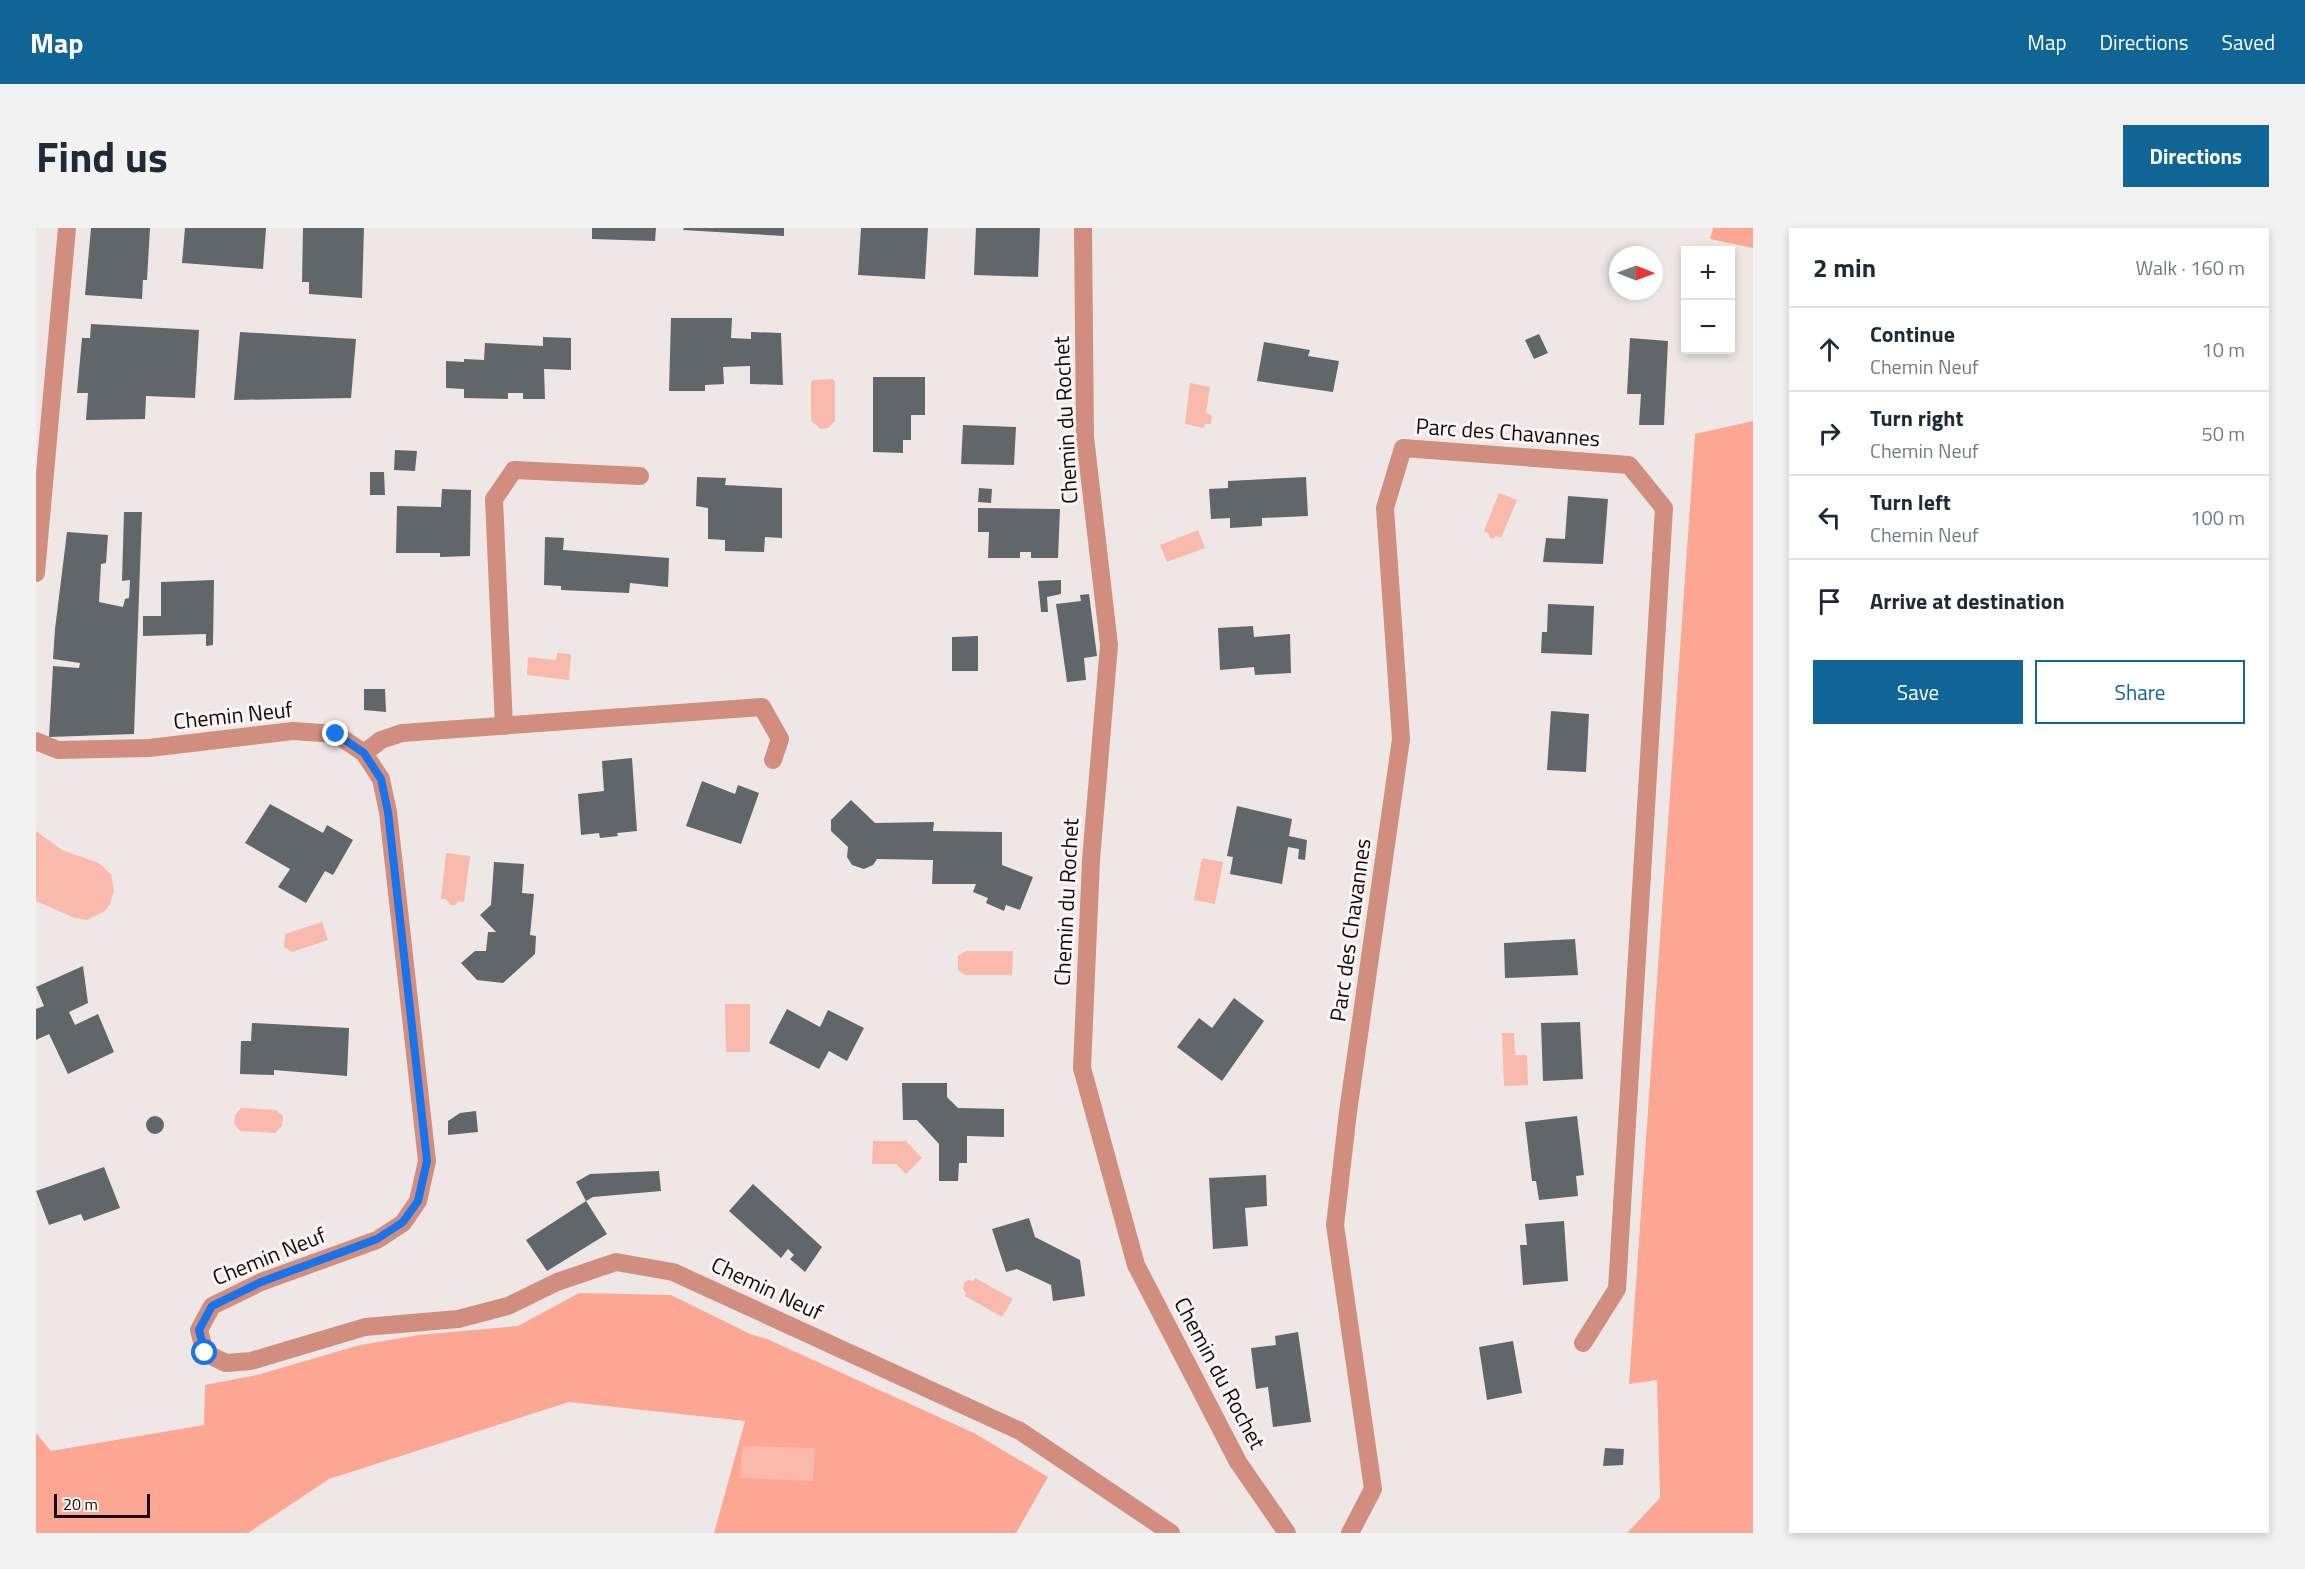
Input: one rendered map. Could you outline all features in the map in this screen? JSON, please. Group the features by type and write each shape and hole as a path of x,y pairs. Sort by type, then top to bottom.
{"street":[{"path":"36,573 67,228"},
{"name":"Chemin du Rochet","path":"1083,228 1085,436 1109,645 1091,860 1082,1068 1136,1265 1238,1462 1287,1533"},
{"name":"Parc des Chavannes","path":"1350,1533 1373,1489 1335,1225 1348,1112 1401,739 1385,508 1403,448 1629,465 1664,508 1617,1289 1583,1343"},
{"path":"504,726 494,499 514,470 640,476"},
{"path":"364,753 381,740 402,733 762,707 780,739 773,760"},
{"name":"Chemin Neuf","path":"36,741 58,750 149,748 293,731 336,734 364,753 381,779 388,812 427,1161 418,1201 403,1222 377,1239 261,1282 212,1306 199,1330 205,1353 226,1362 251,1361 365,1327 458,1319 508,1306 557,1282 616,1262 673,1272 1020,1431 1171,1533"}],"shaded area":[{"path":"1713,228 1753,228 1753,248 1710,239"},
{"path":"833,379 835,382 835,421 828,428 821,429 811,421 811,382"},
{"path":"1190,383 1210,387 1206,413 1212,415 1211,424 1205,424 1204,428 1185,424"},
{"path":"1753,421 1753,1533 1627,1533 1660,1498 1657,1380 1629,1384 1695,434"},
{"path":"1499,493 1517,500 1501,538 1496,536 1494,539 1484,531"},
{"path":"1198,530 1205,548 1167,562 1160,545"},
{"path":"557,653 571,654 569,680 527,675 528,657 556,660"},
{"path":"36,831 62,850 99,863 111,874 114,891 105,911 87,920 75,918 36,901"},
{"path":"446,853 470,856 464,902 459,901 455,905 450,905 446,899 441,899"},
{"path":"1202,858 1223,862 1215,904 1194,900"},
{"path":"322,922 328,940 292,952 284,947 285,934"},
{"path":"966,951 1013,951 1012,975 965,975 958,970 958,956"},
{"path":"725,1004 750,1004 750,1052 726,1052"},
{"path":"1502,1033 1514,1033 1515,1055 1527,1055 1528,1085 1504,1086"},
{"path":"241,1108 276,1110 283,1116 282,1126 275,1133 240,1131 234,1124 235,1115"},
{"path":"873,1141 906,1141 922,1158 906,1174 896,1164 872,1164"},
{"path":"975,1278 1013,1299 1002,1317 965,1296 964,1283 968,1280 973,1281"},
{"path":"579,1293 671,1295 750,1334 767,1339 974,1433 1048,1477 1016,1533 714,1533 745,1421 569,1402 329,1479 248,1533 36,1533 36,1433 51,1451 204,1425 205,1385 257,1375 360,1345 419,1335 518,1326"},
{"path":"742,1446 815,1448 813,1481 740,1478"}],"building":[{"path":"91,228 150,228 147,280 143,280 142,299 85,295"},
{"path":"185,228 266,228 263,269 182,263"},
{"path":"303,228 364,228 362,298 309,294 309,282 302,282"},
{"path":"592,228 656,228 655,241 592,239"},
{"path":"684,228 784,228 784,236 683,230"},
{"path":"861,228 928,228 925,279 858,275"},
{"path":"976,228 1040,228 1038,277 974,275"},
{"path":"671,318 732,318 731,338 751,339 751,332 781,333 783,385 750,384 750,366 723,367 724,384 705,385 705,391 669,391"},
{"path":"91,324 199,330 195,398 146,396 145,419 86,420 88,393 77,393 82,338 90,338"},
{"path":"240,332 356,339 351,398 234,400"},
{"path":"1539,334 1548,353 1534,359 1525,340"},
{"path":"543,337 571,338 571,370 544,369 545,399 523,399 523,393 508,393 508,399 464,398 464,389 446,388 446,361 484,360 485,343 543,346"},
{"path":"1630,338 1668,341 1664,425 1639,425 1641,394 1627,394"},
{"path":"1264,342 1310,350 1308,356 1339,361 1333,392 1257,381"},
{"path":"873,377 925,377 925,415 911,415 911,440 903,440 903,453 873,452"},
{"path":"963,425 1016,427 1014,465 961,464"},
{"path":"395,450 417,451 415,471 394,470"},
{"path":"370,472 384,472 385,495 370,495"},
{"path":"697,477 726,478 725,485 782,488 782,538 765,537 764,552 725,551 725,540 708,539 708,508 696,506"},
{"path":"1306,477 1308,516 1262,518 1262,526 1230,528 1230,518 1211,519 1209,489 1228,488 1228,481"},
{"path":"979,488 992,489 991,503 978,502"},
{"path":"442,489 471,490 470,556 440,557 440,553 396,553 397,506 441,507"},
{"path":"1568,496 1608,499 1603,564 1543,562 1546,538 1565,539"},
{"path":"978,508 1060,509 1058,558 1031,558 1031,552 1020,552 1020,558 988,558 989,532 978,532"},
{"path":"124,512 142,512 134,734 49,737 53,666 79,668 80,663 53,659 67,532 108,535 106,563 101,564 99,602 123,607 125,599 129,598 130,580 122,581"},
{"path":"545,537 564,538 563,550 669,558 668,587 630,583 629,593 561,590 561,586 544,585"},
{"path":"214,580 213,645 206,646 206,634 143,636 143,616 161,616 161,582"},
{"path":"1061,580 1061,594 1047,597 1048,612 1041,612 1038,581"},
{"path":"1089,594 1097,656 1084,658 1086,680 1067,682 1056,604 1081,601 1080,595"},
{"path":"1548,604 1594,606 1592,655 1541,653 1542,632 1547,632"},
{"path":"1253,626 1254,637 1290,634 1291,673 1255,675 1254,667 1220,670 1218,628"},
{"path":"978,636 978,671 952,671 952,637"},
{"path":"364,689 385,689 386,712 364,710"},
{"path":"1551,711 1589,714 1586,772 1547,770"},
{"path":"632,758 637,831 600,838 599,833 581,835 578,794 604,791 602,761"},
{"path":"702,781 735,794 738,785 759,793 741,844 686,826"},
{"path":"851,800 875,823 934,822 933,831 1002,832 1002,865 1033,877 1020,910 1006,905 1004,911 986,903 988,898 973,892 976,884 932,884 933,860 877,859 873,865 864,869 852,865 847,857 848,847 831,831 831,820"},
{"path":"270,804 323,833 327,825 353,840 333,875 325,871 306,903 278,887 290,869 245,843"},
{"path":"1237,806 1292,819 1289,836 1307,840 1305,860 1298,859 1299,849 1288,847 1282,884 1230,874 1233,857 1227,856"},
{"path":"494,862 524,864 522,893 534,894 530,935 536,936 535,954 503,983 477,980 461,963 475,951 486,951 488,932 496,932 480,915 491,905"},
{"path":"1575,939 1578,975 1505,978 1504,943"},
{"path":"83,966 88,1003 69,1012 75,1025 98,1014 114,1052 68,1074 49,1034 36,1040 36,1009 44,1006 36,987"},
{"path":"1234,998 1264,1021 1222,1081 1177,1047 1199,1018 1212,1028"},
{"path":"787,1009 820,1027 828,1010 864,1028 847,1061 829,1051 819,1069 769,1043"},
{"path":"1580,1022 1583,1079 1543,1081 1541,1023"},
{"path":"252,1023 349,1028 347,1076 274,1070 274,1075 240,1074 241,1041 251,1041"},
{"path":"902,1083 947,1083 947,1097 958,1108 1004,1109 1004,1137 967,1136 967,1163 959,1163 958,1181 939,1181 939,1144 917,1120 903,1120"},
{"path":"476,1111 478,1132 448,1135 448,1121 460,1113"},
{"path":"155,1116 161,1119 164,1125 161,1131 155,1134 149,1131 146,1125 149,1119"},
{"path":"1577,1116 1584,1175 1576,1176 1578,1196 1539,1200 1536,1181 1532,1181 1525,1122"},
{"path":"104,1167 120,1208 84,1221 81,1214 49,1225 36,1191"},
{"path":"659,1171 661,1191 593,1197 586,1201 576,1182 590,1174"},
{"path":"1266,1175 1267,1206 1245,1208 1248,1246 1213,1249 1209,1178"},
{"path":"753,1184 822,1247 805,1272 790,1259 794,1255 788,1249 781,1258 729,1211"},
{"path":"586,1201 607,1234 547,1271 526,1240"},
{"path":"1029,1218 1035,1237 1080,1260 1085,1296 1053,1301 1051,1285 1017,1269 1006,1272 992,1229"},
{"path":"1564,1221 1568,1281 1523,1285 1520,1245 1527,1245 1525,1224"},
{"path":"1298,1332 1311,1422 1273,1427 1268,1387 1256,1389 1251,1348 1276,1345 1275,1336"},
{"path":"1513,1341 1522,1393 1487,1400 1479,1347"},
{"path":"1605,1448 1624,1449 1623,1465 1603,1466"}],"route":[{"path":"205,1353 199,1330 212,1306 261,1282 377,1239 403,1222 418,1201 427,1161 388,812 381,779 364,753 336,734"}]}
